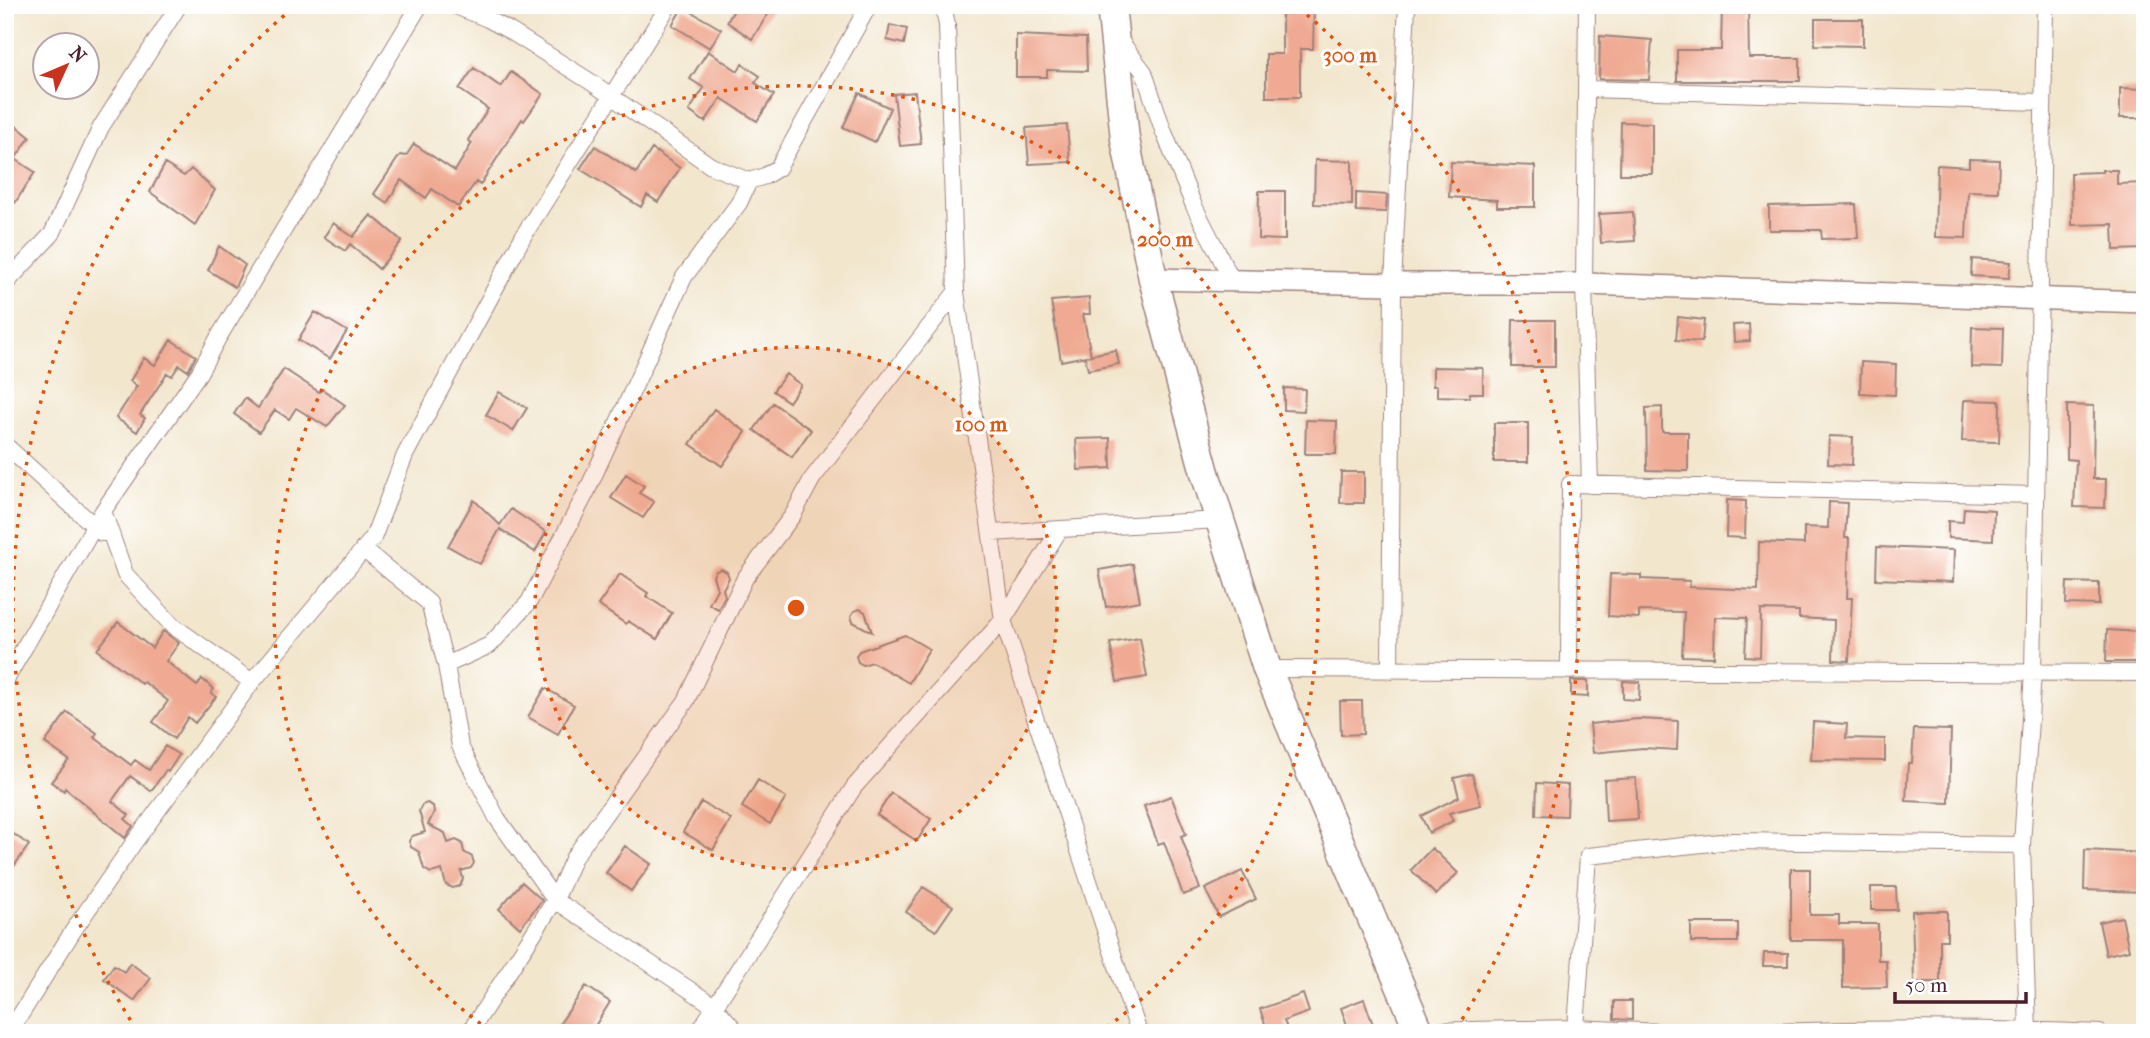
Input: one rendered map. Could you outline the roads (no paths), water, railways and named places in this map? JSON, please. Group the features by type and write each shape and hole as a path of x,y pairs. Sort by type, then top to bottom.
{"highway":[{"path":"1107,15 1125,139 1153,279 1220,520 1267,669 1418,1032"}],"street":[{"path":"5,284 52,234 102,127 180,5"},
{"path":"5,681 103,511 199,373 420,5"},
{"path":"453,5 510,31 591,82 711,166 748,181 765,176 778,168 869,5"},
{"path":"9,1033 73,931 133,844 252,682 373,538 405,455 525,233 669,5"},
{"path":"943,5 947,25 956,292 1003,620 1139,1033"},
{"path":"1390,671 1393,284 1407,5"},
{"path":"1587,5 1584,284 1590,485"},
{"path":"2028,1031 2022,845 2033,672 2045,5"},
{"path":"1107,15 1144,72 1163,130 1194,206 1232,280"},
{"path":"1586,89 2043,102"},
{"path":"446,665 489,645 530,603 586,493 684,277 738,203 748,181"},
{"path":"1153,279 1393,284 1584,284 2145,302"},
{"path":"469,1033 555,900 574,857 686,701 745,578 793,515 812,479 956,292"},
{"path":"5,445 115,545"},
{"path":"1569,671 1570,484 2036,495"},
{"path":"103,511 125,574 172,625 252,682"},
{"path":"991,533 1220,520"},
{"path":"698,1033 854,787 1003,620 1060,529"},
{"path":"363,550 429,603 446,665 460,746 497,818 555,900 714,1006 737,1033"},
{"path":"1267,669 2145,673"},
{"path":"1576,1028 1588,856 1731,841 2022,845"},
{"path":"1418,1032 1576,1028 1682,1033"},
{"path":"1742,1033 1831,1029 2100,1033"}]}
